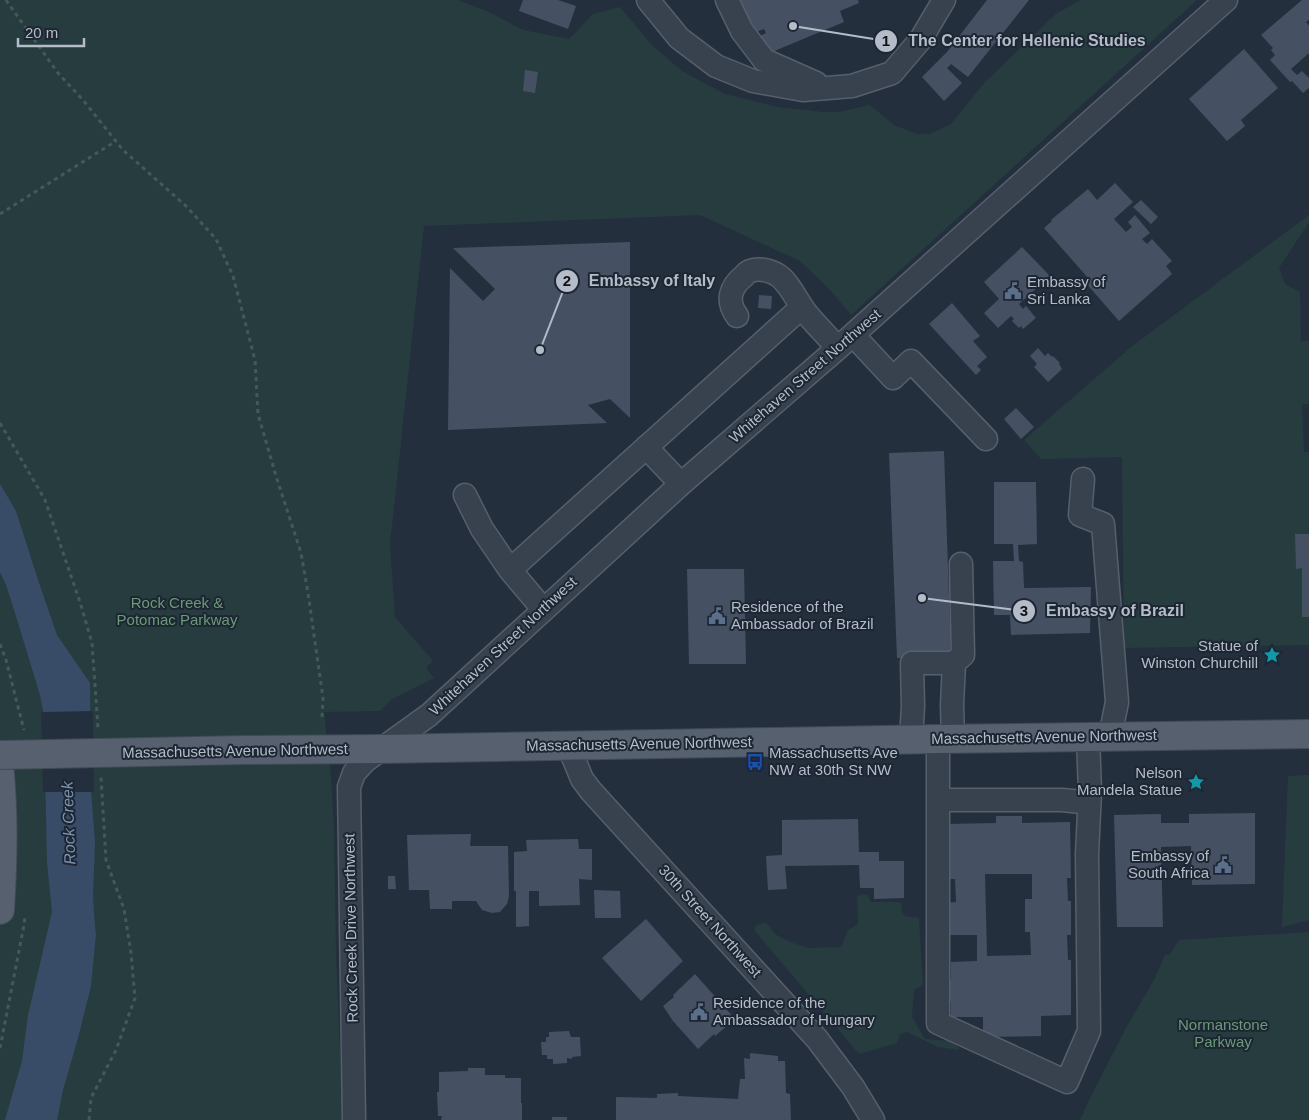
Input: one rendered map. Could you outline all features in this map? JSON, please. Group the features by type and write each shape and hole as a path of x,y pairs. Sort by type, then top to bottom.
{"main road":[{"name":"Massachusetts Avenue Northwest","path":"0,755 1309,734"},
{"path":"0,774 3,863 0,910"}],"street":[{"path":"648,0 679,38 716,66 753,81 803,90 852,86 892,73 920,39 944,0"},
{"path":"727,0 742,31 764,60 828,88"},
{"name":"Whitehaven Street Northwest","path":"381,749 429,715 681,484 845,342 1226,0"},
{"path":"737,316 732,310 730,303 731,292 738,281 749,271 763,269 777,274 802,306 845,342 893,378 911,361 986,440"},
{"path":"507,565 646,447 802,306"},
{"path":"646,447 681,484"},
{"path":"954,663 912,663 913,706 934,739 938,800 938,1023 1067,1082 1089,1031 1087,854 1090,792 1099,737 1117,702 1103,524 1080,515 1083,479"},
{"path":"507,565 574,492"},
{"path":"465,495 482,529 507,565 543,609"},
{"path":"934,739 952,705 954,663 963,654 961,564"},
{"name":"30th Street Northwest","path":"568,745 582,778 591,792 817,1039 853,1087 873,1120"},
{"name":"Rock Creek Drive Northwest","path":"354,1120 349,786 354,773 365,761 381,749"},
{"path":"938,800 1062,800 1082,802 1090,792"}],"path":[{"path":"6,0 58,73 84,100 123,150 186,206 216,239 233,276 255,360 258,414 301,553 323,698 322,718"},
{"path":"0,214 116,141"}],"green space":[{"name":"Rock Creek & Potomac Parkway","path":"0,0 458,0 489,12 523,30 569,39 593,14 620,7 652,45 682,71 725,94 778,107 823,112 839,112 870,105 894,125 917,134 929,134 950,125 985,82 1057,13 1081,0 1197,0 851,315 829,289 800,261 700,215 424,226 390,545 395,617 433,661 426,668 434,678 392,699 380,711 324,712 334,827 336,954 343,1120 0,1120"},
{"path":"1309,215 1309,222 1279,268 1285,284 1300,292 1301,341 1309,341 1309,404 1302,405 1304,452 1309,452 1309,645 1124,648 1122,457 1041,459 1024,440 1131,347"},
{"path":"1309,775 1309,920 1282,927 1288,776"},
{"path":"861,894 868,895 871,902 898,902 902,904 901,910 905,916 919,918 923,985 914,990 912,1017 925,1039 952,1041 960,1050 938,1047 907,1032 900,1034 897,1043 859,1054 754,930 757,925 766,922 775,934 790,942 809,948 841,947 848,930 858,924 857,898"},
{"name":"Normanstone Parkway","path":"1309,932 1309,1120 1080,1120 1128,1024 1153,982 1165,955 1170,954 1179,940"}],"water":[{"name":"Rock Creek","path":"0,484 16,511 57,635 90,683 91,790 95,843 93,896 96,934 91,986 63,1090 57,1120 5,1120 22,1061 28,1015 52,912 47,862 44,716 40,695 11,600 0,572"}],"pier":[{"path":"93,711 94,792 43,792 41,712"}],"building":[{"path":"523,0 558,0 576,6 568,29 519,11"},
{"path":"736,0 858,0 859,3 840,11 844,22 767,54 760,36 766,33 764,29 754,33"},
{"path":"987,0 1029,0 968,77 951,64 947,68 962,83 944,101 922,77 947,52"},
{"path":"1302,0 1309,0 1309,20 1306,22 1309,26 1309,53 1291,69 1297,75 1302,71 1309,78 1309,88 1303,93 1270,60 1275,55 1271,50 1273,48 1261,35"},
{"path":"1244,49 1278,88 1241,120 1245,126 1227,141 1189,99"},
{"path":"525,70 538,72 535,93 523,91"},
{"path":"1115,183 1133,202 1114,219 1126,232 1132,227 1128,222 1135,215 1150,233 1142,239 1147,244 1152,239 1172,261 1166,266 1172,274 1119,321 1085,282 1089,279 1044,228 1088,189 1097,200"},
{"path":"1141,200 1158,217 1151,224 1133,207"},
{"path":"630,242 630,418 610,399 588,405 607,423 448,430 450,268 483,301 495,289 453,248"},
{"name":"Embassy of Sri Lanka","path":"1022,247 1050,276 1019,304 1023,309 1026,306 1036,318 1023,329 1021,326 1019,328 1012,321 1014,319 1011,316 998,328 984,313 999,299 984,282"},
{"path":"759,295 772,296 771,309 758,308"},
{"path":"952,303 980,336 973,341 987,357 977,366 981,370 976,375 929,324"},
{"path":"1038,348 1045,356 1048,353 1053,356 1060,363 1062,369 1048,382 1034,367 1037,364 1030,356"},
{"path":"1016,408 1034,427 1021,439 1004,419"},
{"path":"944,451 951,656 897,658 889,453"},
{"path":"994,482 1036,482 1037,544 1018,545 1019,561 1023,562 1024,588 1091,587 1090,633 1011,635 1010,615 994,615 993,561 1014,561 1013,544 994,544"},
{"path":"1295,534 1309,534 1309,617 1302,617 1302,568 1296,569"},
{"name":"Residence of the Ambassador of Brazil","path":"687,569 744,569 746,664 689,664"},
{"name":"Embassy of South Africa","path":"1255,813 1255,884 1192,885 1191,846 1161,847 1163,927 1117,927 1114,815 1161,814 1161,823 1189,823 1189,814"},
{"path":"996,816 1022,816 1022,823 1070,822 1071,878 1067,878 1068,901 1071,901 1071,935 1067,935 1068,960 1071,960 1071,1015 1041,1016 1041,1036 983,1037 983,1017 951,1017 951,1001 947,1001 947,980 951,980 951,962 977,961 977,935 947,935 946,903 956,902 955,879 948,879 947,824 996,823","holes":["985,874 1032,874 1032,899 1025,899 1025,932 1030,932 1031,955 987,956"]},
{"path":"858,819 859,852 879,852 879,861 904,861 904,898 874,899 874,888 860,888 859,865 785,866 787,889 768,890 766,856 782,855 782,820"},
{"path":"471,834 470,846 508,846 509,896 507,904 500,912 492,913 482,910 476,901 452,901 452,909 430,909 429,890 409,890 407,835"},
{"path":"578,839 579,849 592,849 592,880 579,879 580,905 539,906 539,891 529,891 529,926 516,927 514,852 527,851 526,840"},
{"path":"388,876 395,876 396,889 388,889"},
{"path":"594,890 620,891 621,918 595,918"},
{"path":"646,919 683,961 641,1001 602,958"},
{"name":"Residence of the Ambassador of Hungary","path":"695,974 735,1019 715,1036 714,1034 698,1049 673,1021 663,1006"},
{"path":"569,1031 571,1037 580,1037 581,1056 572,1057 572,1059 567,1058 567,1063 553,1064 553,1059 547,1059 547,1055 542,1055 541,1042 546,1042 549,1032"},
{"path":"750,1053 778,1056 778,1061 785,1061 786,1093 790,1094 791,1120 616,1120 616,1097 657,1098 657,1094 678,1093 678,1096 738,1099 740,1079 745,1079 744,1058 750,1059"},
{"path":"468,1068 485,1068 485,1075 505,1075 505,1078 521,1078 522,1120 441,1120 442,1116 438,1116 437,1092 439,1092 439,1072 468,1071"},
{"path":"552,1117 567,1117 567,1120 552,1120"}],"place":[{"name":"The Center for Hellenic Studies","path":"793,26"},
{"name":"Embassy of Sri Lanka","path":"1013,291"},
{"name":"Embassy of Italy","path":"540,350"},
{"name":"Embassy of Brazil","path":"922,598"},
{"name":"Residence of the Ambassador of Brazil","path":"717,616"},
{"name":"Statue of Winston Churchill","path":"1272,655"},
{"name":"Massachusetts Ave NW at 30th St NW","path":"755,762"},
{"name":"Nelson Mandela Statue","path":"1196,782"},
{"name":"Embassy of South Africa","path":"1223,865"},
{"name":"Residence of the Ambassador of Hungary","path":"699,1012"}]}
